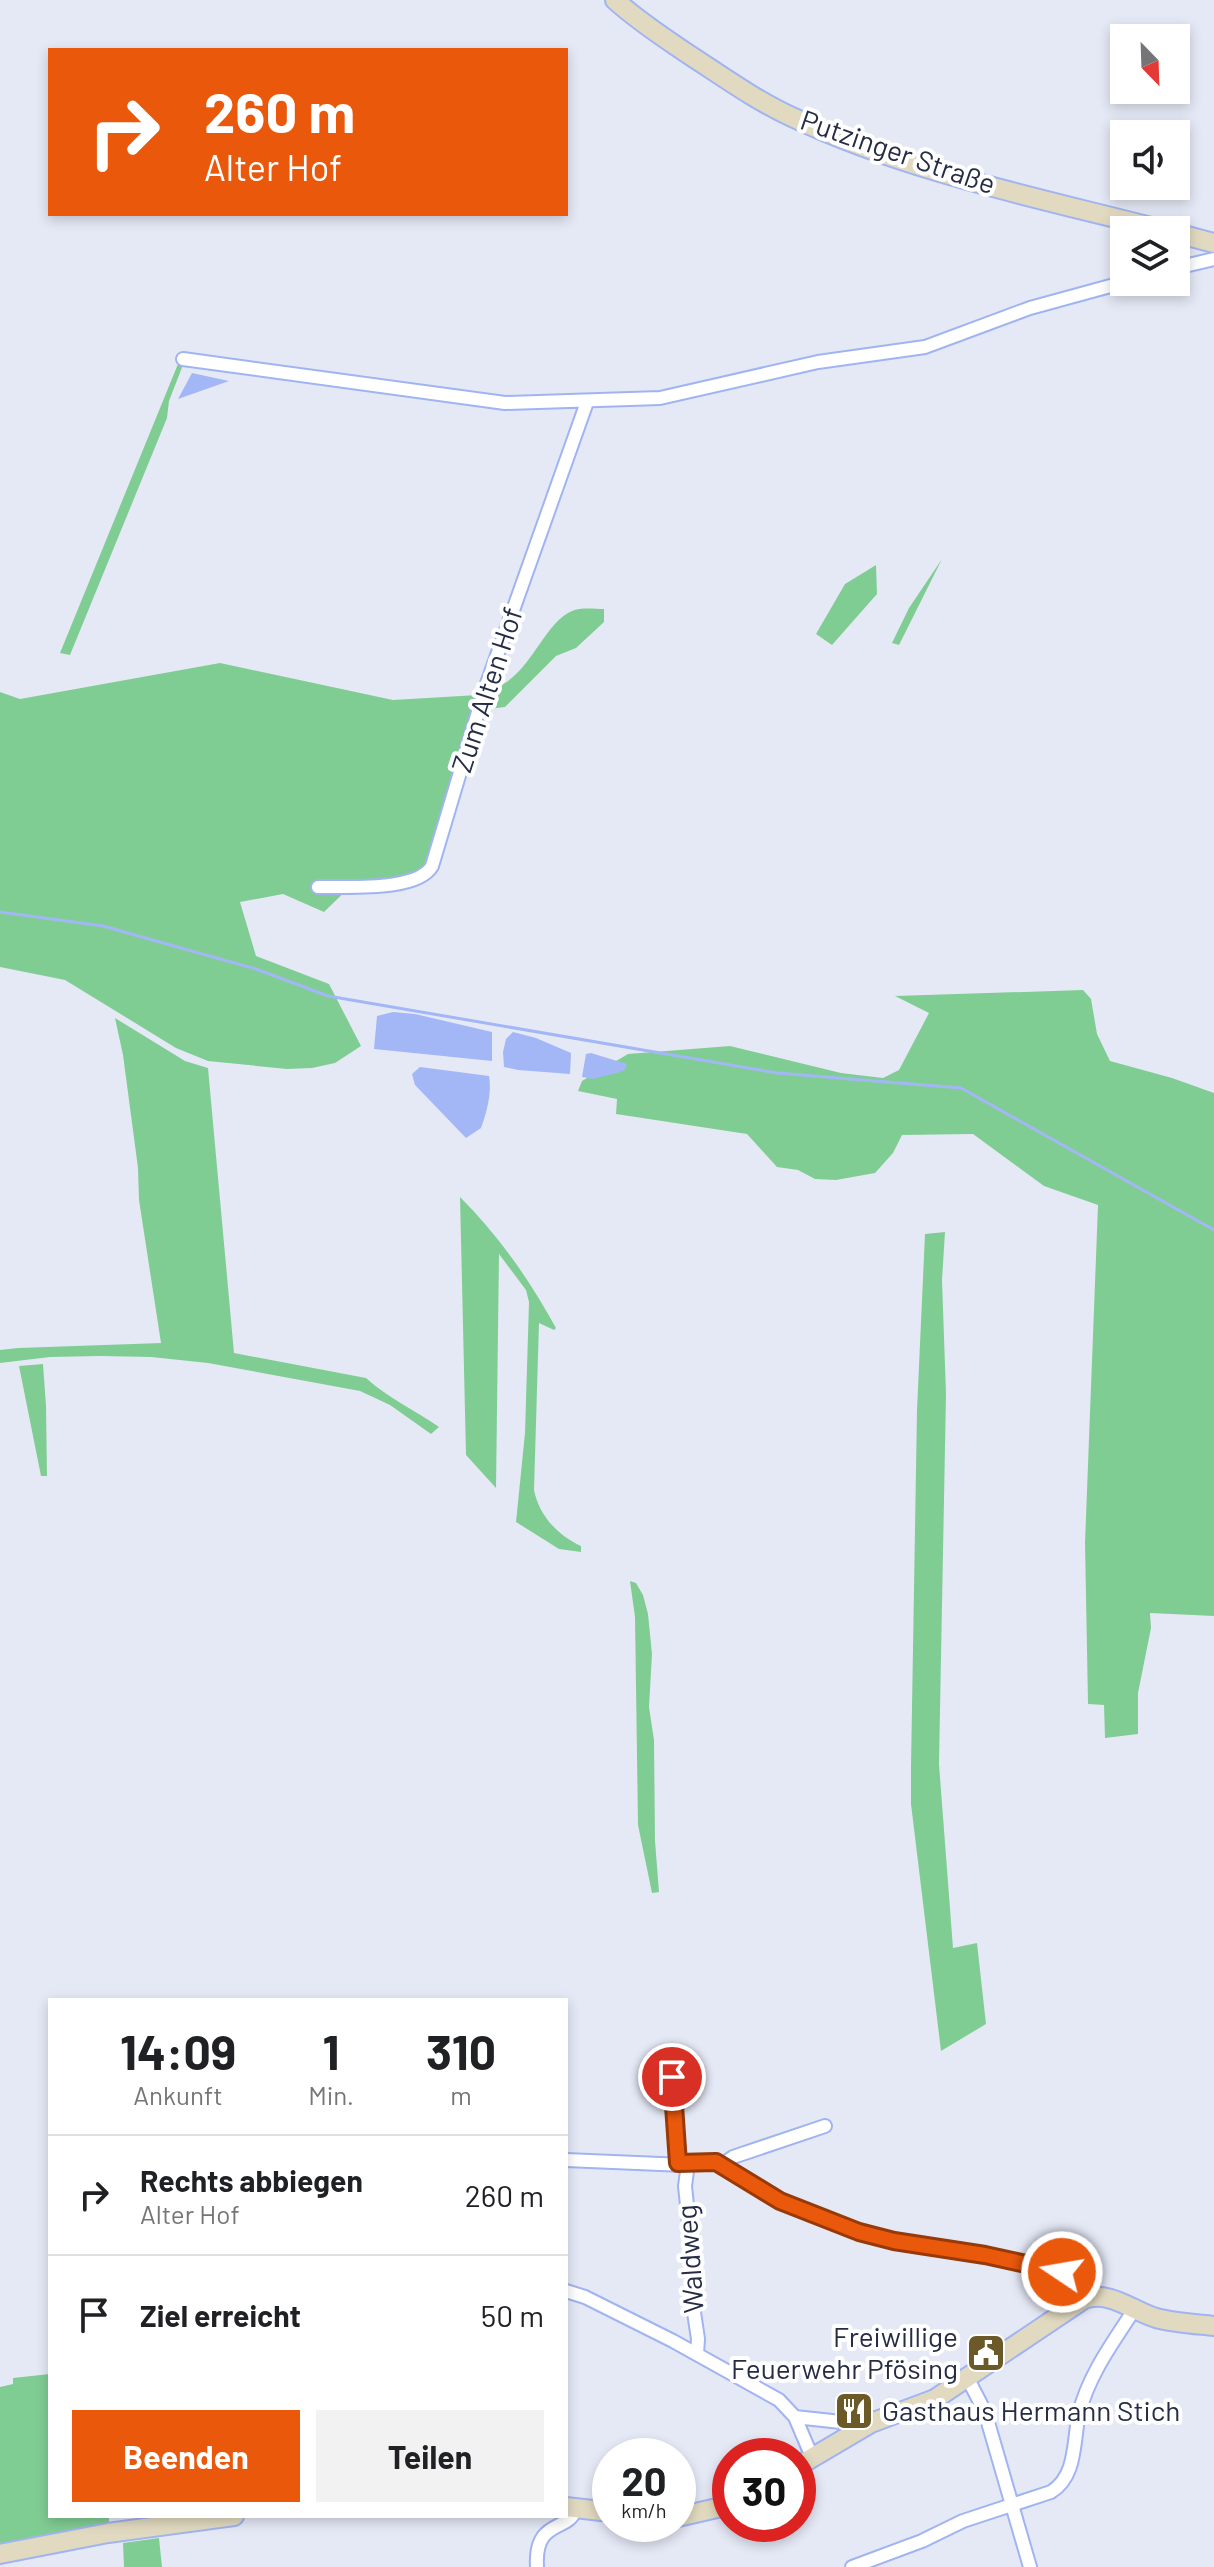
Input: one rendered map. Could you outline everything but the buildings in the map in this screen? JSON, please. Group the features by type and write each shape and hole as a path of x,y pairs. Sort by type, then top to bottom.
{"street":[{"name":"Putzinger Straße","path":"615,0 634,18 730,82 789,116 853,143 959,177 1110,216"},
{"path":"1190,237 1214,243"},
{"path":"1190,265 1214,259"},
{"path":"183,359 505,403 660,398 818,362 925,347 1030,308 1110,286"},
{"name":"Zum Alten Hof","path":"318,887 418,880 432,866 484,692 587,402"},
{"name":"Waldweg","path":"672,2077 692,2254 697,2354"},
{"path":"722,2165 733,2157 825,2126"},
{"path":"568,2160 683,2164 709,2161 722,2165 780,2201 859,2232 1062,2272 1082,2281 1092,2296"},
{"path":"568,2292 585,2297 697,2354 779,2400 795,2417 800,2438"},
{"path":"816,2455 854,2431 935,2399 1057,2316 1092,2296 1108,2298 1159,2318 1206,2325"},
{"path":"852,2567 922,2541 963,2521 1051,2492 1064,2481 1071,2463 1080,2412 1091,2382 1134,2310"},
{"path":"968,2379 985,2412 1030,2567"},
{"path":"795,2417 841,2422 854,2431"},
{"path":"537,2567 539,2542 544,2532 572,2517 571,2508 592,2510"},
{"path":"0,2554 221,2518"}],"green space":[{"path":"178,364 183,365 169,401 167,418 70,655 60,653"},
{"path":"942,559 899,645 892,643 909,608"},
{"path":"876,565 877,594 832,645 816,634 845,584"},
{"path":"579,609 604,609 604,622 576,648 556,656 505,707 488,709 498,687 520,670 562,617"},
{"path":"220,663 393,700 478,695 427,862 414,878 357,880 324,912 283,894 240,902 256,956 329,984 361,1046 335,1063 287,1069 208,1061 176,1048 65,980 0,967 0,692 20,699"},
{"path":"1083,990 1091,999 1097,1034 1110,1061 1214,1093 1214,1616 1150,1613 1151,1628 1138,1693 1138,1734 1105,1738 1104,1705 1088,1704 1085,1543 1098,1205 1044,1186 973,1134 902,1135 893,1153 875,1173 836,1180 815,1179 798,1170 777,1167 747,1134 616,1114 617,1099 578,1091 582,1081 628,1054 730,1046 841,1073 883,1078 899,1070 929,1013 895,996"},
{"path":"115,1018 185,1061 208,1068 234,1353 366,1378 439,1427 431,1434 390,1405 360,1391 208,1363 100,1356 50,1357 0,1363 0,1350 161,1343 139,1200 138,1168 123,1055"},
{"path":"460,1197 512,1259 556,1328 554,1330 539,1323 534,1490 540,1508 550,1523 581,1546 581,1552 559,1549 516,1522 525,1433 529,1302 526,1290 499,1254 496,1488 466,1455"},
{"path":"945,1232 942,1280 946,1394 939,1764 953,1948 977,1943 986,2024 941,2051 911,1804 911,1767 917,1410 925,1234"},
{"path":"43,1364 47,1476 41,1476 19,1366"},
{"path":"630,1581 636,1583 643,1595 652,1654 649,1707 654,1740 659,1892 652,1893 638,1825 635,1617"},
{"path":"48,2374 48,2518 109,2518 109,2522 0,2547 0,2387 13,2384 13,2378"},
{"path":"159,2538 162,2567 124,2567 123,2543"}],"water":[{"path":"192,373 229,381 178,399"},
{"path":"393,1012 492,1032 492,1061 374,1049 377,1016"},
{"path":"513,1032 571,1053 570,1074 504,1067 506,1039"},
{"path":"586,1054 627,1064 624,1071 593,1079 582,1077"},
{"path":"420,1067 489,1076 488,1102 481,1128 466,1138 415,1085 412,1074"}],"waterway":[{"path":"0,912 103,926 256,969 328,996 777,1073 961,1088 1214,1230"}],"place":[{"name":"Freiwillige Feuerwehr Pfösing","path":"986,2353"},
{"name":"Gasthaus Hermann Stich","path":"854,2411"}],"route":[{"path":"672,2077 678,2163 716,2162 792,2207 859,2232 1062,2272"}]}
